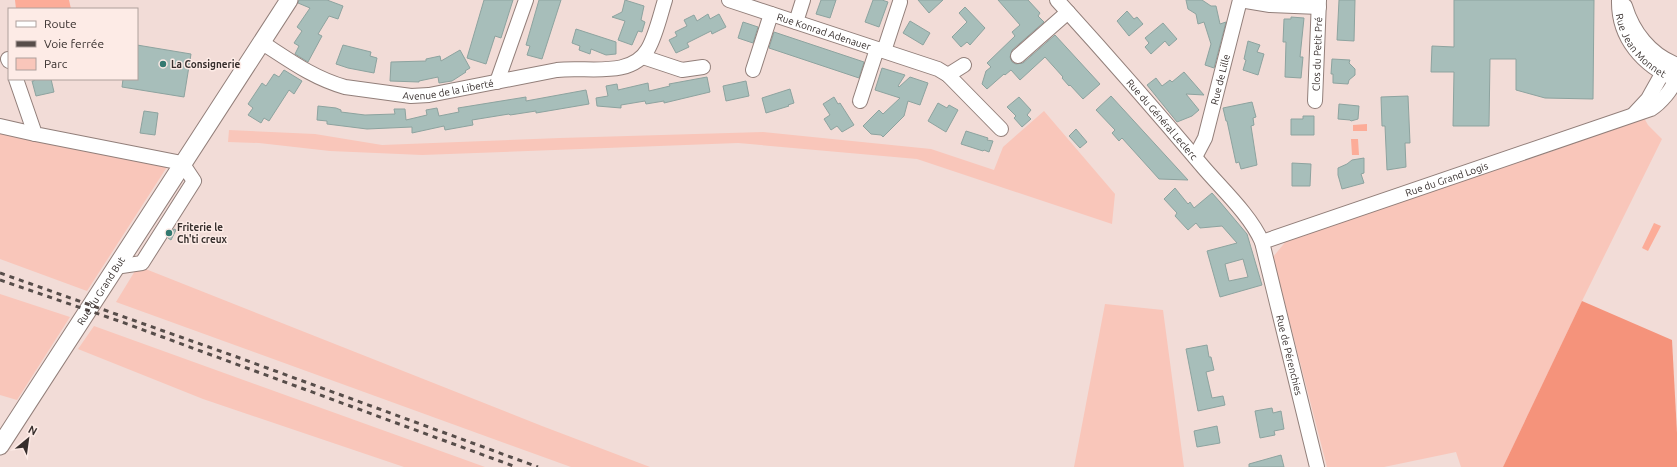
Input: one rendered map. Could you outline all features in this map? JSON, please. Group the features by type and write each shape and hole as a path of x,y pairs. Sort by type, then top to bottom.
{"main road":[{"name":"Rue du Grand But","path":"0,446 289,0"}],"street":[{"path":"497,82 526,0"},
{"path":"665,0 651,42 643,56 677,69 703,67"},
{"name":"Rue Konrad Adenauer","path":"729,0 938,69 948,75 1001,130"},
{"path":"796,22 803,0"},
{"name":"Rue du Général Leclerc","path":"1057,0 1195,157 1252,225 1262,242"},
{"name":"Clos du Petit Pré","path":"1240,0 1270,5 1319,3 1315,102"},
{"name":"Rue de Lille","path":"1195,157 1205,138 1240,0"},
{"name":"Rue Jean Monnet","path":"1619,0 1620,18 1630,43 1648,64 1672,72"},
{"name":"Rue Jean Monnet","path":"1624,0 1628,14 1638,34 1672,72"},
{"name":"Rue Konrad Adenauer","path":"860,101 900,2"},
{"path":"1018,56 1068,12"},
{"name":"Rue Konrad Adenauer","path":"753,70 771,14"},
{"name":"Avenue de la Liberté","path":"261,42 316,78 345,87 420,96 568,69 617,69 636,63 643,56"},
{"path":"948,75 964,65"},
{"name":"Rue du Grand Logis","path":"1262,242 1632,115 1672,72"},
{"path":"16,80 35,134"},
{"path":"0,126 182,164"},
{"name":"Rue de Pérenchies","path":"1262,242 1317,467"}],"green space":[{"path":"1044,111 1115,194 1112,224 917,159 738,143 422,155 330,151 259,143 228,142 229,130 315,134 382,145 763,132 931,149 994,170 1003,147"},
{"path":"1643,116 1648,125 1662,139 1582,301 1503,467 1461,467 1456,452 1384,467 1327,467 1273,257 1287,240 1553,151"},
{"path":"0,132 167,167 87,291 0,259"},
{"path":"138,266 542,426 650,467 571,467 116,302"},
{"path":"0,294 70,317 17,400 0,395"},
{"path":"1105,304 1163,310 1184,467 1074,467"},
{"path":"94,326 485,467 404,467 203,399 78,349"}],"shaded area":[{"path":"15,0 69,0 71,8 16,8"},
{"path":"1367,124 1367,131 1353,131 1353,125"},
{"path":"1351,139 1358,139 1359,155 1352,155"},
{"path":"1654,223 1661,226 1648,251 1642,248"},
{"path":"1582,301 1672,340 1677,433 1677,467 1503,467"}],"building":[{"path":"299,0 327,0 343,6 338,19 329,16 318,34 322,36 308,62 295,54 299,46 294,43 302,31 297,27 310,8 298,3"},
{"path":"484,0 513,0 501,38 495,36 486,64 467,58"},
{"path":"539,0 561,0 542,59 527,55 530,46 526,45"},
{"path":"625,0 644,6 641,20 645,22 642,32 638,31 632,45 618,40 625,21 612,17 622,12"},
{"path":"821,0 836,0 830,18 816,14"},
{"path":"873,0 888,2 879,27 865,22"},
{"path":"918,0 943,0 929,13"},
{"path":"998,0 1028,0 1040,13 1038,16 1044,22 1012,50 1010,57 1012,62 1016,64 1023,63 1055,35 1100,84 1083,99 1070,85 1069,86 1045,57 1020,80 1011,70 1005,75 1004,74 987,89 982,84 986,71 991,67 987,63 1015,36 1012,32 1020,25"},
{"path":"1186,0 1202,0 1211,6 1216,6 1220,24 1226,22 1214,68 1205,65 1211,44 1204,22 1198,24 1196,14 1188,9"},
{"path":"1339,0 1355,0 1354,41 1337,40"},
{"path":"1454,0 1594,0 1593,99 1545,98 1516,90 1516,59 1490,59 1489,126 1453,126 1454,72 1431,72 1432,46 1454,47"},
{"path":"965,7 985,28 970,45 967,42 961,47 952,37 967,22 959,13"},
{"path":"1127,11 1134,19 1137,17 1143,24 1129,36 1117,21"},
{"path":"708,14 710,19 719,14 726,27 712,34 711,31 687,43 689,47 676,53 669,40 677,36 675,32 687,26 684,20 694,15 697,21"},
{"path":"1291,17 1304,18 1300,57 1303,57 1301,78 1285,77 1286,42 1283,42 1284,19 1291,19"},
{"path":"910,21 930,33 923,45 903,33"},
{"path":"743,22 758,27 753,43 738,38"},
{"path":"1163,23 1177,39 1169,46 1165,41 1151,54 1145,47 1149,43 1145,38"},
{"path":"576,29 616,42 616,54 606,55 591,49 590,54 579,50 580,46 572,43"},
{"path":"774,32 864,62 859,78 769,48"},
{"path":"1248,41 1260,45 1257,52 1264,54 1258,75 1243,70 1246,60 1244,59"},
{"name":"La Consignerie","path":"138,45 191,54 184,97 122,87 123,80 138,80"},
{"path":"343,45 371,52 370,56 377,58 374,73 336,64"},
{"path":"460,50 470,68 452,81 439,83 438,77 419,82 390,81 391,62 426,61 426,59 440,56 441,61"},
{"path":"1332,59 1350,60 1349,63 1355,69 1355,75 1349,80 1348,84 1333,83 1333,74 1331,74"},
{"path":"882,68 905,75 898,86 899,87 910,77 928,83 920,105 908,101 904,116 883,137 881,135 871,134 863,126 879,110 883,114 900,98 875,90"},
{"path":"284,70 302,81 294,94 289,90 269,121 264,118 261,123 248,115 253,108 248,104 262,83 266,86 274,74 279,77"},
{"path":"1184,72 1204,95 1186,94 1199,110 1192,116 1177,122 1147,85 1156,78 1162,86 1170,80 1172,82"},
{"path":"707,77 710,92 664,103 664,101 646,104 645,101 621,105 621,108 597,106 596,98 608,96 606,86 617,84 618,90 648,83 649,91 670,86 669,84"},
{"path":"51,80 54,92 36,96 32,81"},
{"path":"746,81 749,96 726,101 723,86"},
{"path":"790,89 794,103 766,113 762,98"},
{"path":"586,90 589,104 536,113 536,111 472,120 473,125 445,130 444,126 412,133 412,127 367,129 327,124 327,121 317,120 318,106 336,108 341,110 341,112 365,115 395,114 394,109 405,109 406,120 427,115 426,110 437,108 439,116 459,112 458,108 526,97 526,101"},
{"path":"1111,96 1188,180 1159,179 1122,138 1119,141 1112,133 1115,130 1096,110"},
{"path":"1408,96 1410,143 1405,143 1406,167 1387,170 1385,126 1382,126 1381,97"},
{"path":"834,97 838,104 840,103 854,125 842,132 837,126 831,130 824,119 830,115 823,104"},
{"path":"1019,97 1031,110 1027,115 1031,119 1022,127 1014,118 1016,116 1007,107"},
{"path":"1252,102 1256,117 1253,118 1254,125 1251,126 1257,165 1241,169 1239,162 1236,163 1223,108"},
{"path":"938,103 947,108 949,105 958,110 946,132 928,121"},
{"path":"1339,104 1359,106 1358,119 1351,121 1338,119"},
{"path":"144,111 158,113 155,135 140,133"},
{"path":"1303,116 1314,116 1314,135 1291,135 1291,119 1303,119"},
{"path":"1076,129 1087,142 1080,148 1069,136"},
{"path":"966,131 993,141 989,152 961,144"},
{"path":"1364,158 1364,173 1361,174 1364,183 1342,189 1338,175 1338,168 1352,160"},
{"path":"1292,163 1311,164 1310,186 1292,186"},
{"path":"1175,188 1188,204 1190,202 1194,208 1212,193 1247,234 1262,285 1220,297 1207,251 1237,243 1222,226 1200,228 1196,223 1188,230 1175,216 1177,213 1164,199","holes":["1243,259 1248,277 1229,281 1225,264"]},
{"path":"174,229 176,230 171,240 168,238"},
{"path":"1207,345 1209,357 1211,357 1214,370 1206,372 1212,398 1223,396 1225,405 1198,411 1186,349"},
{"path":"1272,408 1273,413 1281,411 1284,429 1274,431 1275,435 1260,438 1255,411"},
{"path":"1217,426 1220,443 1197,447 1194,431"},
{"path":"1281,455 1284,467 1249,467 1249,464"}],"railway":[{"path":"0,273 237,357 538,467"},
{"path":"0,280 119,321 516,467"}],"place":[{"name":"La Consignerie","path":"163,64"},
{"name":"Friterie le Ch'ti creux","path":"169,233"}]}
